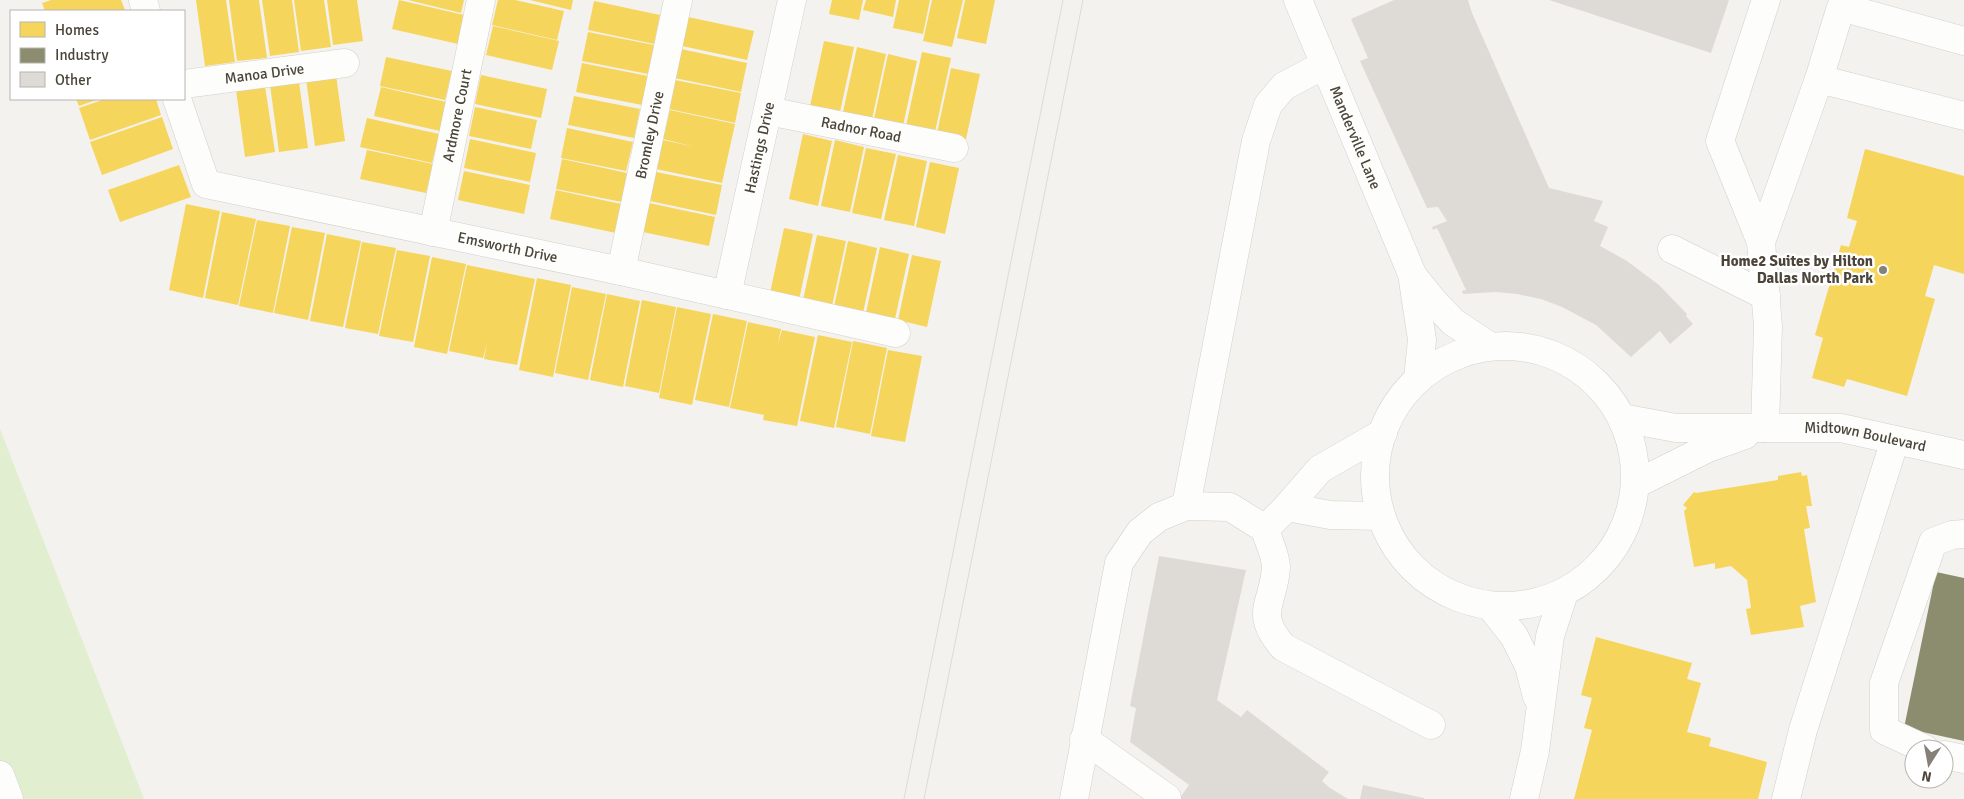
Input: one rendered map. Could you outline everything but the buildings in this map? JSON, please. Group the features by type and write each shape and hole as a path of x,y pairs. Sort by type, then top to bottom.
{"street":[{"name":"Ardmore Court","path":"433,232 481,0"},
{"name":"Bromley Drive","path":"621,271 678,0"},
{"name":"Hastings Drive","path":"727,295 792,0"},
{"name":"Manderville Lane","path":"1298,0 1412,274 1422,340 1418,379"},
{"path":"1766,0 1720,140 1761,242 1768,326 1766,428"},
{"path":"1761,242 1842,4 1964,41"},
{"name":"Manoa Drive","path":"185,84 345,63"},
{"path":"1186,506 1256,141 1268,105 1284,86 1324,65"},
{"path":"1818,79 1964,116"},
{"name":"Emsworth Drive","path":"176,100 206,184 621,271 896,333"},
{"name":"Radnor Road","path":"768,110 954,148"},
{"path":"1672,249 1766,296"},
{"name":"Manderville Lane","path":"1412,274 1453,322 1486,344"},
{"path":"1486,344 1521,347 1559,358 1592,380 1618,410 1622,418 1636,484 1630,518 1613,551 1589,578 1564,593 1525,605 1482,606 1444,593 1411,568 1388,535 1375,497 1375,456 1388,418 1411,385 1434,366 1460,350 1486,344"},
{"name":"Midtown Boulevard","path":"1622,418 1676,428 1841,428 1964,455"},
{"name":"Midtown Boulevard","path":"1636,484 1708,448 1766,428"},
{"path":"1265,530 1320,469 1383,433"},
{"path":"1786,799 1803,730 1895,440"},
{"path":"1074,799 1119,563 1140,532 1159,517 1186,506 1230,507 1265,530 1276,565 1266,616 1272,634 1283,646 1431,724"},
{"path":"1287,507 1330,515 1381,516"},
{"path":"1904,739 1884,730 1884,683 1933,542 1952,535 1964,534"},
{"path":"1524,799 1535,751 1550,636 1564,593"},
{"path":"1491,607 1514,636 1529,666 1541,711"},
{"path":"1084,739 1167,798"},
{"path":"0,775 9,799"}],"green space":[{"path":"0,429 144,799 0,799"}],"tram line":[{"path":"904,799 1063,0"},
{"path":"924,799 1083,0"}],"place":[{"name":"Home2 Suites by Hilton Dallas North Park","path":"1883,270"}]}
